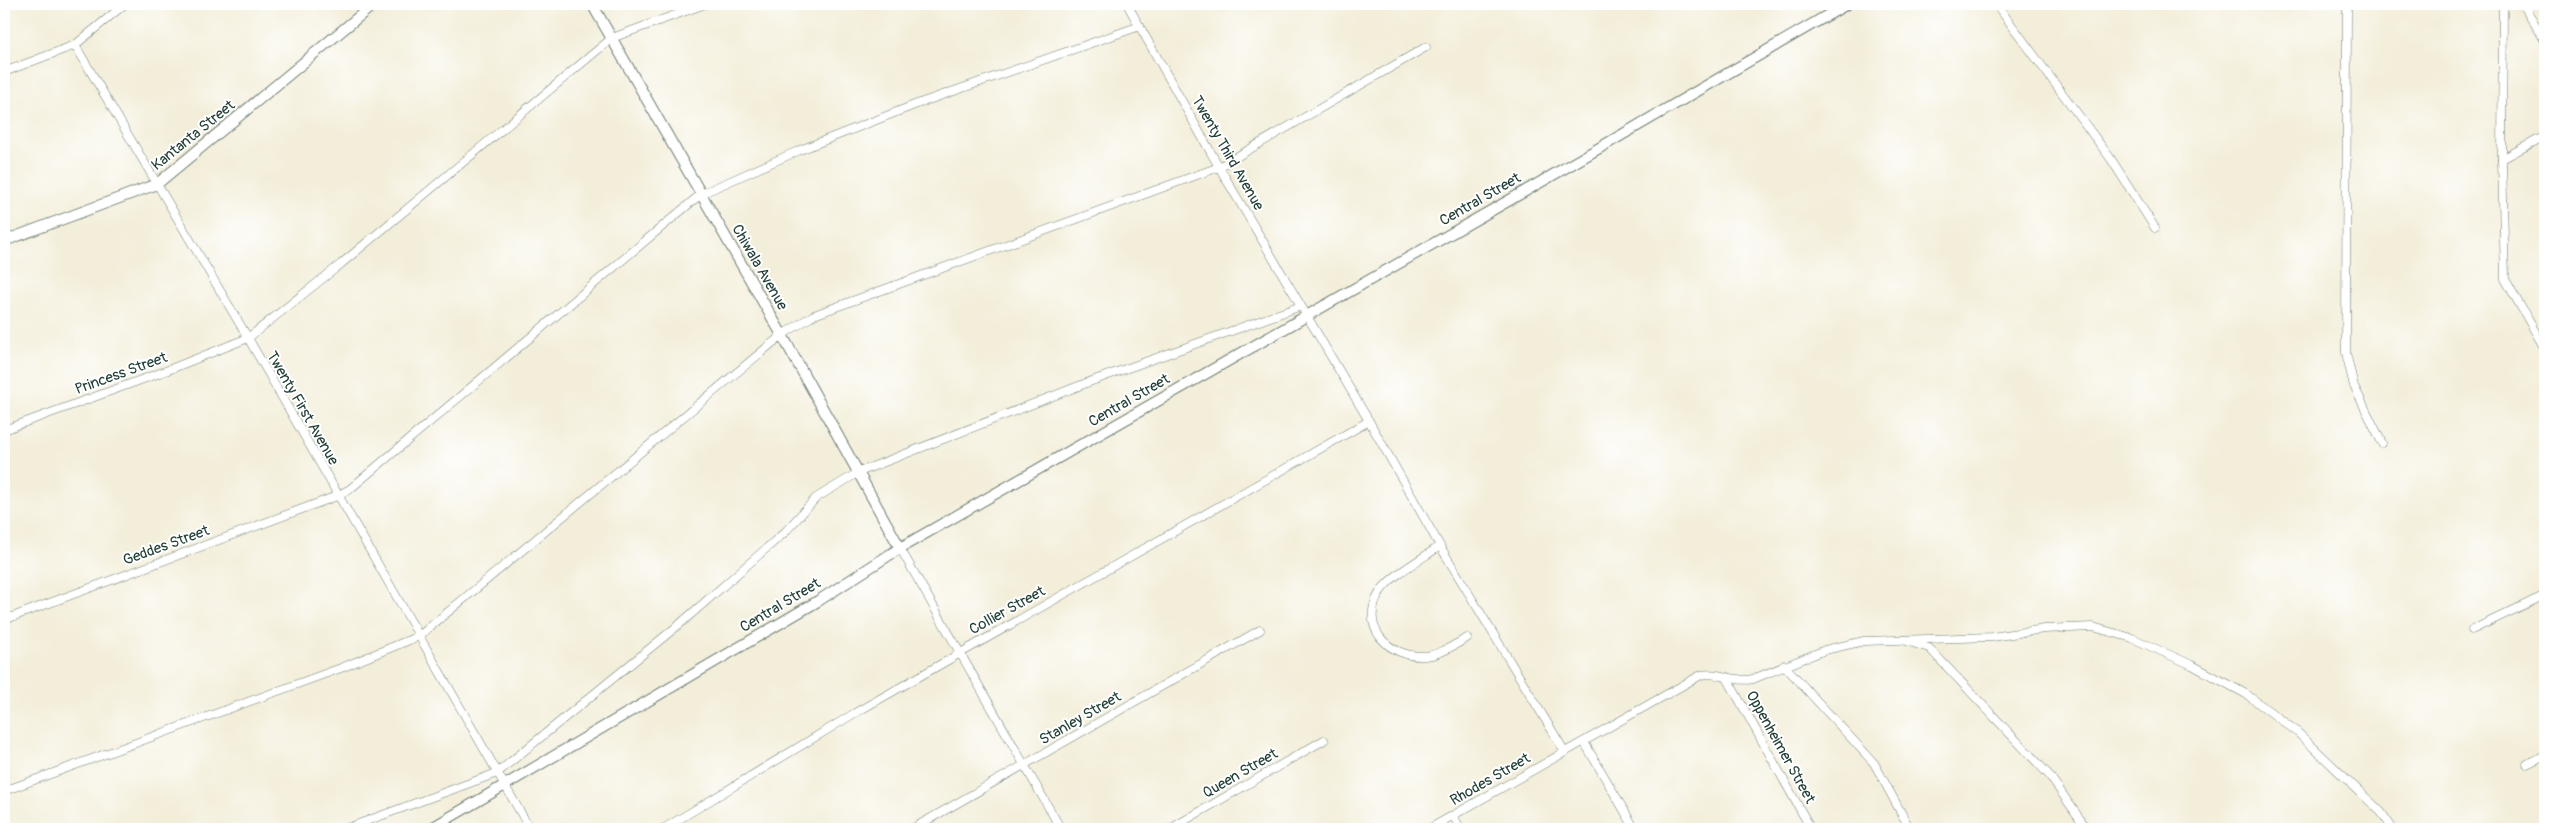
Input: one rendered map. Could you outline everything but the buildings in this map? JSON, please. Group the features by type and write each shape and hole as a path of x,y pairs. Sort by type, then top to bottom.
{"street":[{"path":"4,72 75,46 125,4"},
{"name":"Kantanta Street","path":"4,241 158,184 374,4"},
{"name":"Chiwala Avenue","path":"592,4 782,335 900,548"},
{"name":"Princess Street","path":"4,430 168,370 248,338 341,264 612,38 706,4"},
{"name":"Twenty Third Avenue","path":"1127,4 1219,167 1369,421 1440,546 1565,752"},
{"name":"Central Street","path":"430,829 818,601 900,548 1847,4"},
{"path":"1996,4 2111,159 2155,228"},
{"path":"2129,4 2184,4"},
{"path":"2347,4 2346,354 2354,386 2382,443"},
{"path":"2503,4 2502,159 2505,279 2545,349"},
{"path":"2523,4 2545,41"},
{"name":"Geddes Street","path":"4,620 337,496 350,489 701,194 800,150 917,104 1140,26"},
{"name":"Twenty First Avenue","path":"75,46 248,338 337,496 530,829"},
{"path":"4,791 341,668 419,636 782,335 814,316 1219,167 1426,47"},
{"path":"2502,159 2545,136"},
{"path":"345,829 497,773 681,623 786,532 816,498 859,472 1089,382 1301,306"},
{"name":"Collier Street","path":"663,829 960,652 1369,421"},
{"path":"1440,546 1381,590 1374,605 1375,626 1383,642 1391,649 1414,656 1436,654 1467,638"},
{"path":"900,548 1061,829"},
{"path":"2472,630 2545,595"},
{"name":"Rhodes Street","path":"1429,829 1701,675 1713,672 1727,678 1742,681 1753,679 1825,650 1864,641 1992,636 2044,629 2093,627 2132,638 2192,665 2246,694 2296,731 2381,812 2393,829"},
{"name":"Stanley Street","path":"912,829 1260,630"},
{"path":"1898,639 1930,648 2049,775 2087,829"},
{"path":"1784,665 1874,763 1910,829"},
{"name":"Oppenheimer Street","path":"1727,678 1811,829"},
{"name":"Queen Street","path":"1170,829 1324,740"},
{"path":"1584,742 1635,829"},
{"path":"2527,764 2545,755"},
{"path":"1453,816 1461,829"}]}
